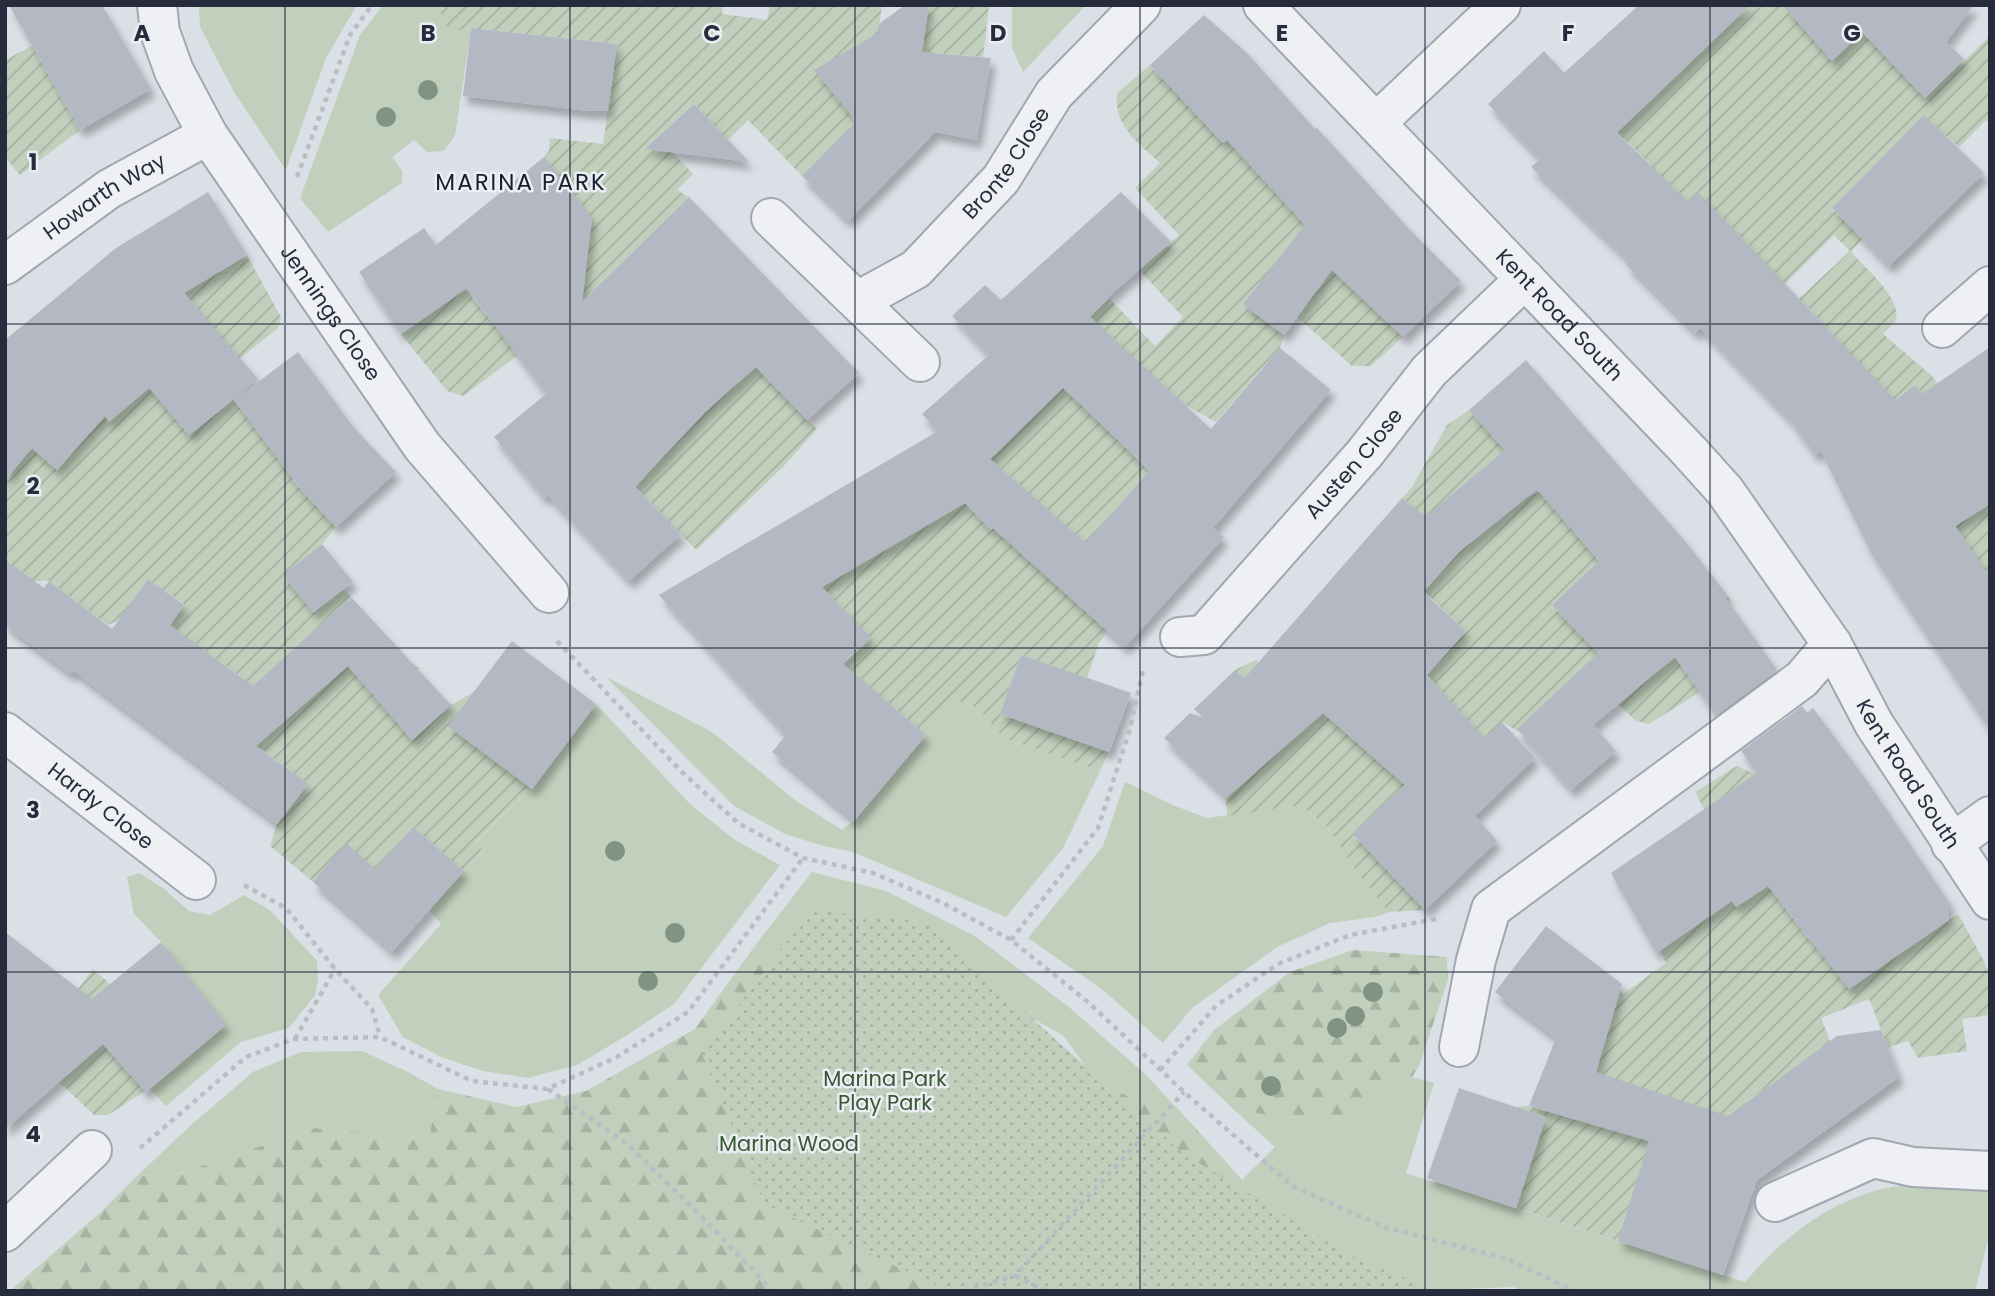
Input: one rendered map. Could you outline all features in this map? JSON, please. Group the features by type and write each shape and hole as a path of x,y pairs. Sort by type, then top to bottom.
{"street":[{"name":"Jennings Close","path":"157,5 160,32 169,58 208,135 422,446 549,593"},
{"name":"Bronte Close","path":"858,301 916,269 1000,179 1054,94 1141,5"},
{"name":"Kent Road South","path":"1263,5 1725,491 1832,645 1874,724 1990,900"},
{"path":"1376,123 1501,5"},
{"name":"Howarth Way","path":"5,265 109,189 208,135"},
{"path":"771,218 920,362"},
{"name":"Austen Close","path":"1180,637 1204,635 1365,453 1429,371 1525,279"},
{"path":"1942,328 1990,286"},
{"path":"1459,1047 1476,960 1491,909 1802,679 1832,645"},
{"name":"Hardy Close","path":"5,732 196,880"},
{"path":"1951,844 1990,816"},
{"path":"5,1233 92,1150"},
{"path":"1775,1202 1873,1158 1913,1167 1990,1171"}],"path":[{"path":"295,181 350,35 372,5"},
{"path":"1011,940 1098,828 1129,732 1144,665 1180,637"},
{"path":"557,641 682,772 738,823 803,858 873,873 943,903 1011,940 1088,1002 1184,1092 1293,1186 1387,1228 1508,1259 1574,1291"},
{"path":"547,1089 617,1057 688,1012 803,858"},
{"path":"236,884 247,885 286,908 335,969 372,1009 380,1037"},
{"path":"1160,1070 1216,1006 1278,964 1350,935 1491,909"},
{"path":"294,1040 335,969"},
{"path":"140,1149 246,1057 294,1040 380,1037 472,1081 547,1089 626,1143 773,1291"},
{"path":"964,1291 1015,1276 1184,1092"},
{"path":"1015,1276 1047,1291"}],"green space":[{"path":"199,5 357,5 326,58 286,170 234,92 200,27"},
{"path":"383,5 437,5 449,31 471,28 455,135 444,151 427,152 414,140 392,157 402,171 402,183 328,232 300,198 360,35"},
{"path":"437,5 723,5 722,14 767,20 770,5 882,5 878,34 923,41 929,5 989,5 983,57 936,53 908,55 851,114 855,122 802,176 748,120 728,140 694,104 658,137 693,174 677,190 689,197 620,265 756,366 817,429 783,467 696,550 636,487 645,476 554,388 525,350 463,396 447,391 401,334 465,289 499,331 523,315 544,157 549,151 550,138 603,144 617,44 471,28 449,32"},
{"path":"1012,5 1086,5 1023,72 1012,48"},
{"path":"1750,5 1853,5 1816,42 1832,61 1884,9 1927,61 1907,79 1925,98 1990,36 1990,123 1986,120 1959,147 1925,117 1832,208 1862,239 1851,252 1881,284 1894,304 1895,321 1883,334 1932,376 1981,445 1990,440 1990,494 1981,479 1945,504 1958,524 1990,504 1990,578 1956,530 1947,536 1928,515 1892,459 1943,421 1915,385 1866,420 1835,376 1825,381 1818,368 1842,344 1803,302 1778,325 1744,287 1756,275 1723,240 1733,229 1698,193 1675,213 1639,177 1651,165 1592,107 1620,74 1643,54 1617,25 1624,19 1677,75","holes":["1834,235 1850,251 1789,308 1776,293"]},
{"path":"32,46 80,130 20,175 5,158 5,60"},
{"path":"1150,65 1223,143 1236,133 1403,337 1371,366 1352,366 1297,317 1243,304 1284,335 1280,348 1216,422 1185,405 1148,371 1099,422 1149,471 1115,510 1141,533 1096,552 1053,514 1018,551 1108,630 1099,643 1087,678 1021,655 1000,714 1109,752 1100,771 1003,738 978,708 950,698 926,735 889,703 833,674 870,638 836,601 798,636 830,497 839,489 878,554 955,493 991,530 976,472 1031,419 1073,333 1109,298 1155,346 1183,317 1139,270 1179,235 1135,188 1160,163 1123,124 1117,104 1117,93"},
{"path":"208,255 219,272 247,255 281,317 278,328 171,414 189,435 234,400 281,462 351,424 292,480 336,527 322,544 284,575 314,613 344,589 351,597 283,659 315,694 348,666 374,695 410,663 419,668 381,702 412,740 451,705 475,691 532,789 523,792 475,842 482,850 464,871 413,827 375,869 346,844 313,882 270,846 277,824 308,784 221,719 243,678 207,652 156,645 184,604 148,579 119,620 108,625 49,581 34,581 16,568 5,581 5,480 18,465 5,453 20,438 57,470 74,451 78,384 109,421 188,298 173,276"},
{"path":"1469,410 1505,450 1457,491 1528,496 1540,492 1599,561 1552,605 1586,641 1650,658 1728,596 1732,607 1671,651 1700,692 1649,724 1636,721 1618,704 1521,733 1502,722 1436,834 1396,794 1353,834 1425,910 1389,912 1358,874 1329,829 1301,805 1227,816 1226,798 1271,758 1235,670 1256,660 1324,714 1433,667 1466,631 1424,591 1462,549 1402,498 1412,487 1447,425"},
{"path":"606,677 712,732 795,800 842,830 854,821 926,735 949,697 978,708 1003,738 1100,771 1063,848 1006,917 853,852 785,834 734,806"},
{"path":"596,704 691,805 735,840 780,865 674,1004 577,1065 528,1078 483,1071 441,1057 403,1037 378,995 441,924 429,910 482,851 475,842 523,792 532,789"},
{"path":"1737,766 1815,801 1821,867 1778,899 1809,940 1838,919 1875,970 1958,914 1990,977 1990,1015 1962,1019 1967,1051 1918,1058 1908,1041 1888,1047 1869,999 1821,1018 1830,1041 1747,1102 1759,1119 1674,1139 1618,1241 1516,1208 1533,1155 1505,1146 1518,1107 1529,1106 1581,1121 1602,1050 1556,1038 1607,972 1623,994 1666,963 1660,951 1700,923 1714,875 1736,907 1757,893 1724,846 1695,792"},
{"path":"1125,782 1207,818 1301,805 1329,829 1358,874 1389,912 1375,917 1330,923 1277,947 1192,1008 1163,1043 1103,990 1028,938 1103,846"},
{"path":"812,872 886,891 975,936 1070,1008 1145,1074 1191,1123 1129,1097 1093,1077 1064,1036 1037,1021 772,961 754,947"},
{"path":"139,873 163,888 189,911 210,915 244,895 270,910 317,961 315,995 289,1028 241,1042 166,1106 150,1089 225,1025 161,942 134,914 127,877"},
{"name":"Marina Park Play Park","path":"810,910 924,922 1184,1154 1350,1255 1436,1291 949,1291 764,1204 702,1054"},
{"name":"Marina Wood","path":"840,912 940,951 1093,1077 1129,1097 1191,1123 1242,1180 1255,1232 1216,1291 10,1291 103,1210 137,1176 178,1174 315,1128 429,1139 438,1089 516,1107 586,1091 695,1029 754,947 772,961"},
{"path":"1353,950 1447,957 1448,980 1419,1066 1412,1077 1397,1071 1344,1115 1302,1118 1265,1115 1230,1106 1187,1065 1214,1030 1290,972"},
{"path":"28,953 38,958 8,998 48,1029 93,969 110,984 144,1031 114,1057 145,1091 108,1115 94,1115 59,1082 28,1046 5,1065 5,982"},
{"path":"362,1051 438,1089 429,1139 315,1128 178,1174 137,1176 253,1072 301,1052"},
{"path":"1398,1070 1434,1083 1406,1173 1745,1282 1763,1262 1803,1227 1848,1201 1872,1192 1925,1184 1990,1191 1990,1232 1975,1291 1520,1291 1514,1287 1410,1291 1216,1291 1255,1232 1242,1180 1275,1147 1230,1106 1265,1115 1301,1118 1344,1115"}],"building":[{"path":"9,5 102,5 151,89 80,130"},
{"path":"905,5 929,5 922,52 991,58 977,140 935,132 848,221 802,176 856,121 814,70 878,33 879,24"},
{"path":"1639,5 1750,5 1617,133 1688,202 1698,192 1895,400 1915,385 1922,394 1990,347 1990,504 1955,526 1990,577 1990,730 1871,553 1821,451 1815,455 1790,420 1700,328 1695,333 1626,264 1629,261 1531,167 1540,159 1488,104 1544,51 1564,73"},
{"path":"1783,5 1974,5 1946,42 1964,59 1925,98 1862,32 1832,61"},
{"path":"1204,15 1247,53 1315,129 1317,128 1461,281 1403,337 1332,270 1284,335 1243,304 1305,225 1227,140 1223,143 1150,65"},
{"path":"471,28 617,44 608,111 463,96"},
{"path":"694,104 749,162 645,149"},
{"path":"1924,115 1984,173 1889,266 1832,208"},
{"path":"544,157 592,218 582,302 689,197 859,373 807,420 756,367 705,412 635,487 681,534 629,581 548,495 544,498 494,437 546,394 467,288 401,334 359,272 424,228 436,245"},
{"path":"208,192 247,255 184,293 258,379 189,435 149,388 109,422 105,416 57,470 32,448 5,480 5,340 116,248"},
{"path":"1121,192 1171,242 1108,297 1090,317 1211,429 1280,348 1331,390 1213,528 1224,537 1125,647 993,528 991,530 965,503 822,587 871,638 843,664 926,735 854,821 772,752 786,735 659,595 938,431 922,414 989,355 952,316 985,285 1001,300","holes":["1063,388 1150,470 1086,543 990,459"]},
{"path":"298,352 355,429 396,472 336,527 302,491 234,400"},
{"path":"1526,360 1685,541 1728,596 1726,598 1777,670 1716,715 1675,657 1593,725 1616,751 1571,790 1517,729 1598,653 1552,605 1599,561 1537,489 1459,552 1423,592 1466,631 1427,675 1484,738 1502,722 1535,758 1475,816 1497,841 1425,910 1353,834 1405,785 1323,713 1226,798 1164,738 1190,713 1205,719 1194,709 1235,670 1244,679 1402,498 1425,517 1505,450 1469,410"},
{"path":"322,544 353,582 313,612 283,575"},
{"path":"5,560 44,588 49,581 112,629 148,579 184,605 170,625 253,686 351,597 451,705 412,740 348,666 256,746 308,784 277,824 74,671 71,674 5,625"},
{"path":"512,641 596,704 532,789 448,726"},
{"path":"1021,655 1131,693 1109,752 1000,714"},
{"path":"1802,706 1807,713 1813,708 1865,778 1949,902 1949,920 1849,989 1768,886 1736,907 1732,901 1656,953 1611,873 1757,773 1741,751"},
{"path":"413,827 464,871 392,952 313,882 346,843 375,869"},
{"path":"1546,926 1622,984 1596,1072 1728,1116 1837,1036 1881,1030 1899,1077 1757,1180 1723,1275 1618,1241 1649,1141 1529,1106 1556,1038 1495,992"},
{"path":"5,932 92,999 161,942 226,1025 146,1092 103,1044 5,1129"},
{"path":"1459,1088 1546,1117 1516,1208 1427,1178"}],"district":[{"name":"MARINA PARK","path":"521,182"}]}
